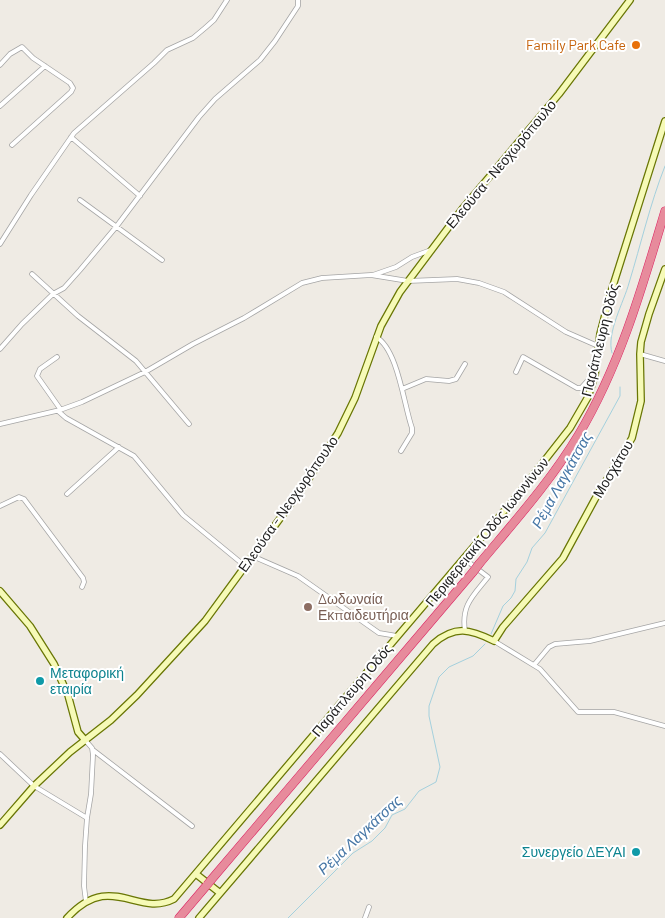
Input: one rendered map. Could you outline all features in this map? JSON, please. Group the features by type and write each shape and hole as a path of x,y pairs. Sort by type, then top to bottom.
{"highway":[{"name":"Περιφερειακή Οδός Ιωαννίνων","path":"179,918 473,572 550,477 580,434 602,393 622,344 639,298 665,211"}],"street":[{"path":"0,244 31,195 76,131 164,53 193,38 205,28 214,20 227,0"},
{"path":"0,349 22,324 53,294 64,288 80,270 116,227 199,117 215,99 260,60 298,6 298,0"},
{"name":"Ελεούσα - Νεοχωρόπουλο","path":"0,825 34,786 118,713 184,645 214,610 306,483 338,433 355,398 376,337 395,300 408,280 463,208 553,101 630,0"},
{"path":"0,64 21,47 73,87 12,146"},
{"path":"0,106 45,66"},
{"name":"Παράπλευρη Οδός","path":"86,902 104,898 142,909 156,909 164,907 174,899 516,497 570,428 585,403 595,375 598,346 611,292 665,121"},
{"path":"72,137 140,196"},
{"path":"80,200 162,260"},
{"path":"371,275 396,267 431,250"},
{"name":"Μοσχάτου","path":"494,641 503,627 563,558 603,486 630,443 641,401 640,354 648,314 665,270"},
{"path":"32,274 78,316 131,357 189,424"},
{"path":"0,424 60,410 82,402 145,372 193,344 244,318 302,283 322,278 371,275 408,280 457,279 479,282 504,292 566,332 598,346"},
{"path":"376,337 386,347 399,376 413,431 401,451"},
{"path":"640,354 665,361"},
{"path":"57,357 40,369 37,376 66,418 134,456 183,515 245,566"},
{"path":"516,372 523,357 578,388 581,388 595,375"},
{"path":"402,389 426,380 454,380 465,364"},
{"path":"67,494 119,447"},
{"path":"0,506 16,498 24,499 83,578 82,587"},
{"path":"252,556 298,576 379,633 397,636"},
{"path":"463,558 488,577 466,606 464,614 465,631"},
{"path":"0,591 30,626 54,664 68,696 78,732 93,750 192,826"},
{"path":"534,665 548,647 554,644 590,641 665,623"},
{"path":"199,918 429,648 445,635 456,631 465,631 494,641 534,665 560,690 578,712 614,712 665,726"},
{"path":"67,918 76,908 86,902 84,886 87,818 91,794 93,750"},
{"path":"0,754 34,786 87,818"},
{"path":"196,874 220,893"},
{"path":"365,918 370,907"}],"waterway":[{"name":"Ρέμα Λαγκάτσας","path":"612,353 611,336 613,327 627,291 650,209 665,166"},
{"name":"Ρέμα Λαγκάτσας","path":"491,634 503,606 515,591 516,579 527,562 532,548 545,533 620,396 620,387"},
{"name":"Ρέμα Λαγκάτσας","path":"288,918 353,853 372,841 385,828 392,815 405,809 419,791 436,782 440,767 429,716 429,706 439,677 449,667 473,656 485,644"}],"place":[{"name":"Family Park Cafe","path":"636,45"},
{"name":"Δωδωναία Εκπαιδευτήρια","path":"308,607"},
{"name":"Μεταφορική εταιρία","path":"40,681"},
{"name":"Συνεργείο ΔΕΥΑΙ","path":"636,852"}]}
